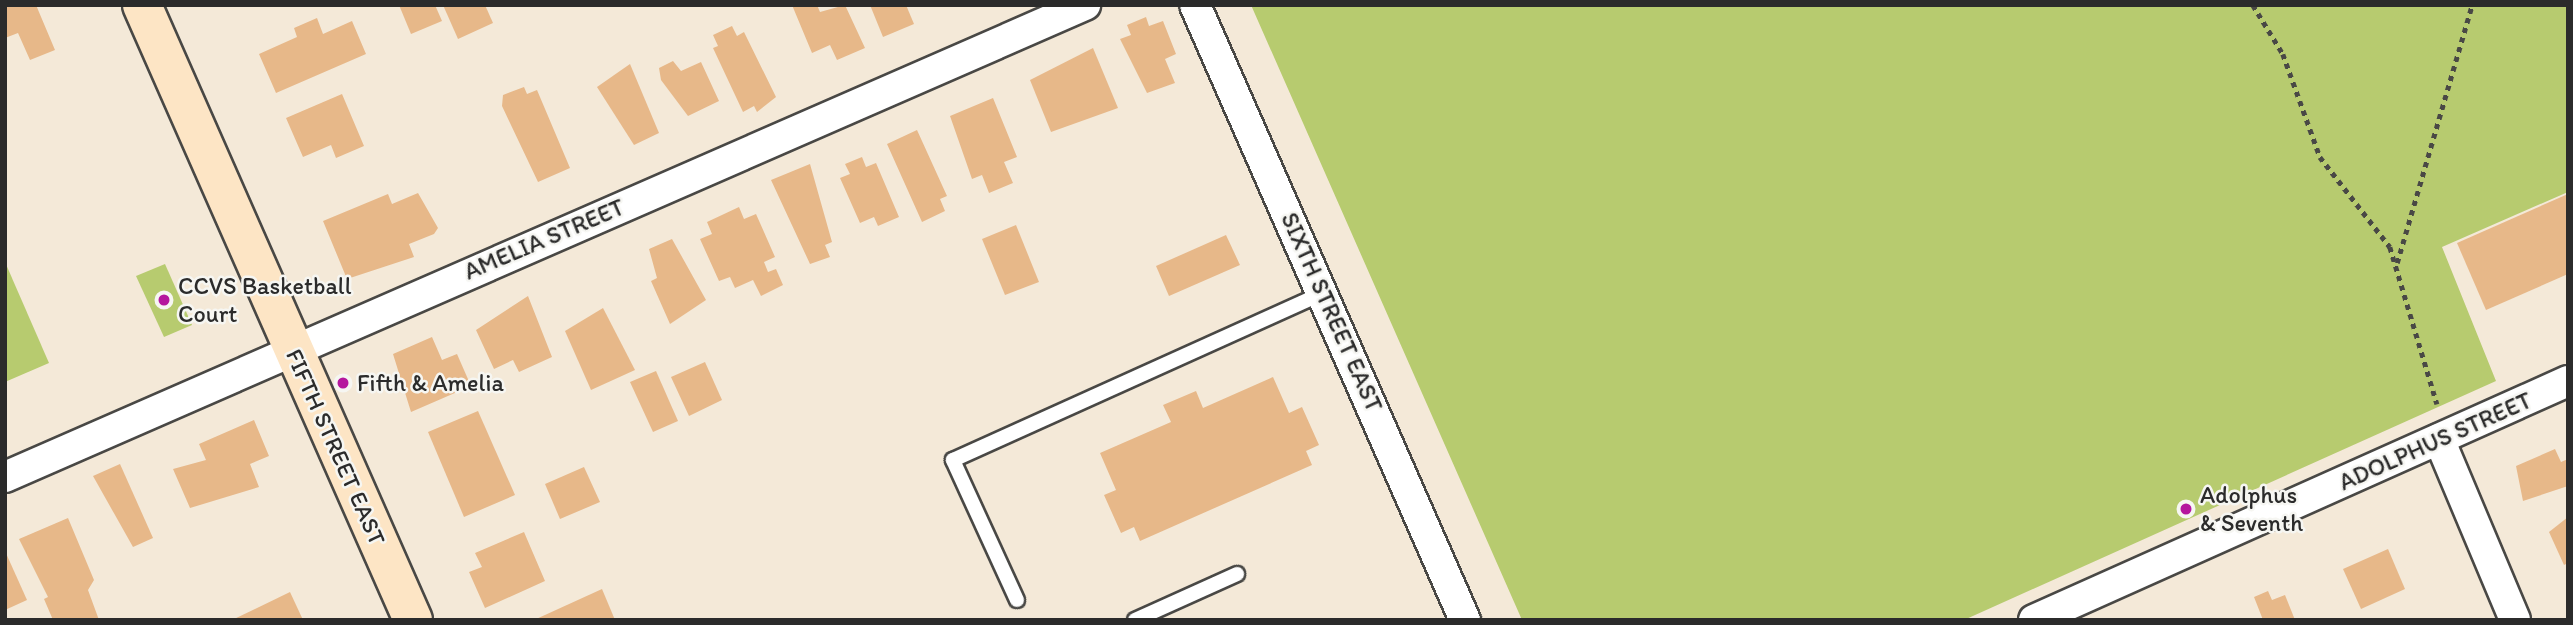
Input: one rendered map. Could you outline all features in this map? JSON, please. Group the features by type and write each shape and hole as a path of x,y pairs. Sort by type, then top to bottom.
{"street":[{"name":"FIFTH STREET EAST","path":"142,5 413,620"},
{"name":"AMELIA STREET","path":"5,477 1085,5"},
{"name":"SIXTH STREET EAST","path":"1195,5 1324,292 1465,620"},
{"name":"ADOLPHUS STREET","path":"2034,620 2568,381"},
{"path":"2439,439 2515,620"}],"lane":[{"path":"1017,600 953,460 1324,292"},
{"path":"1135,620 1237,574"}],"path":[{"path":"2253,5 2283,54 2320,157 2378,229 2397,263 2432,380 2439,439"},
{"path":"2397,263 2472,5"}],"green space":[{"path":"1251,5 2568,5 2568,192 2442,247 2496,381 1964,620 1522,620"},
{"path":"5,262 49,363 5,382"},
{"name":"CCVS Basketball Court","path":"165,264 192,325 164,337 136,276"}],"building":[{"path":"5,5 36,5 55,50 30,60 18,33 5,38"},
{"path":"399,5 435,5 442,21 411,34"},
{"path":"443,5 485,5 493,23 458,39"},
{"path":"792,5 817,5 820,12 845,5 865,48 837,60 830,45 812,53"},
{"path":"870,5 906,5 914,24 883,37"},
{"path":"1146,17 1149,26 1163,21 1176,54 1165,59 1175,83 1147,93 1120,39 1131,35 1127,25"},
{"path":"317,18 323,34 352,21 366,54 276,93 259,54 297,37 294,28"},
{"path":"732,26 737,36 744,32 776,97 757,112 754,106 743,112 713,48 718,46 713,35"},
{"path":"1093,48 1118,108 1051,132 1030,80"},
{"path":"673,61 681,71 701,62 719,101 688,116 661,80 659,68"},
{"path":"630,64 659,133 634,145 597,87"},
{"path":"524,87 527,94 537,90 570,168 538,182 502,106 503,95"},
{"path":"342,94 364,146 336,158 331,145 303,157 286,118"},
{"path":"993,98 1017,157 1004,162 1013,183 989,193 982,175 972,179 950,116"},
{"path":"917,130 947,196 940,199 945,211 922,222 887,144"},
{"path":"862,157 866,167 876,163 899,217 878,226 874,217 860,223 840,178 850,174 845,164"},
{"path":"810,164 832,242 825,245 830,257 810,264 771,180"},
{"path":"418,193 438,228 434,234 409,244 414,257 347,279 323,221 388,194 392,204"},
{"path":"2568,194 2568,274 2486,310 2457,243"},
{"path":"739,207 744,219 756,214 775,257 764,262 768,272 776,269 783,285 761,296 753,280 735,288 730,277 719,281 700,239 712,234 707,222"},
{"path":"1016,225 1039,282 1005,295 982,239"},
{"path":"1226,235 1240,265 1169,296 1156,266"},
{"path":"672,239 706,300 670,324 651,281 657,278 649,249"},
{"path":"528,296 552,357 519,372 513,360 494,369 476,330"},
{"path":"603,308 635,370 591,390 565,331"},
{"path":"432,337 442,360 457,354 471,386 411,412 393,354"},
{"path":"705,362 722,400 689,416 671,377"},
{"path":"656,371 678,421 653,432 630,382"},
{"path":"1273,377 1289,413 1302,407 1319,445 1306,451 1312,465 1140,541 1134,527 1121,533 1104,495 1116,490 1100,453 1171,422 1163,405 1196,391 1203,408"},
{"path":"478,411 515,495 464,517 428,432"},
{"path":"254,420 269,456 250,464 259,487 190,508 173,469 206,460 199,444"},
{"path":"2555,449 2561,462 2568,459 2568,486 2523,501 2516,466"},
{"path":"120,464 153,538 133,547 93,476"},
{"path":"584,467 600,502 560,519 545,484"},
{"path":"2568,517 2568,563 2564,565 2549,532"},
{"path":"68,518 94,580 88,590 99,620 53,620 44,599 48,597 19,539"},
{"path":"524,532 545,581 485,608 469,572 482,567 475,553"},
{"path":"2388,549 2405,589 2361,609 2343,569"},
{"path":"5,551 27,600 5,610"},
{"path":"602,589 615,620 534,620"},
{"path":"2268,591 2272,600 2285,595 2295,620 2263,620 2254,597"},
{"path":"290,592 303,620 232,620"}],"place":[{"name":"CCVS Basketball Court","path":"164,300"},
{"name":"Fifth & Amelia","path":"343,383"},
{"name":"Adolphus & Seventh","path":"2186,509"}]}
